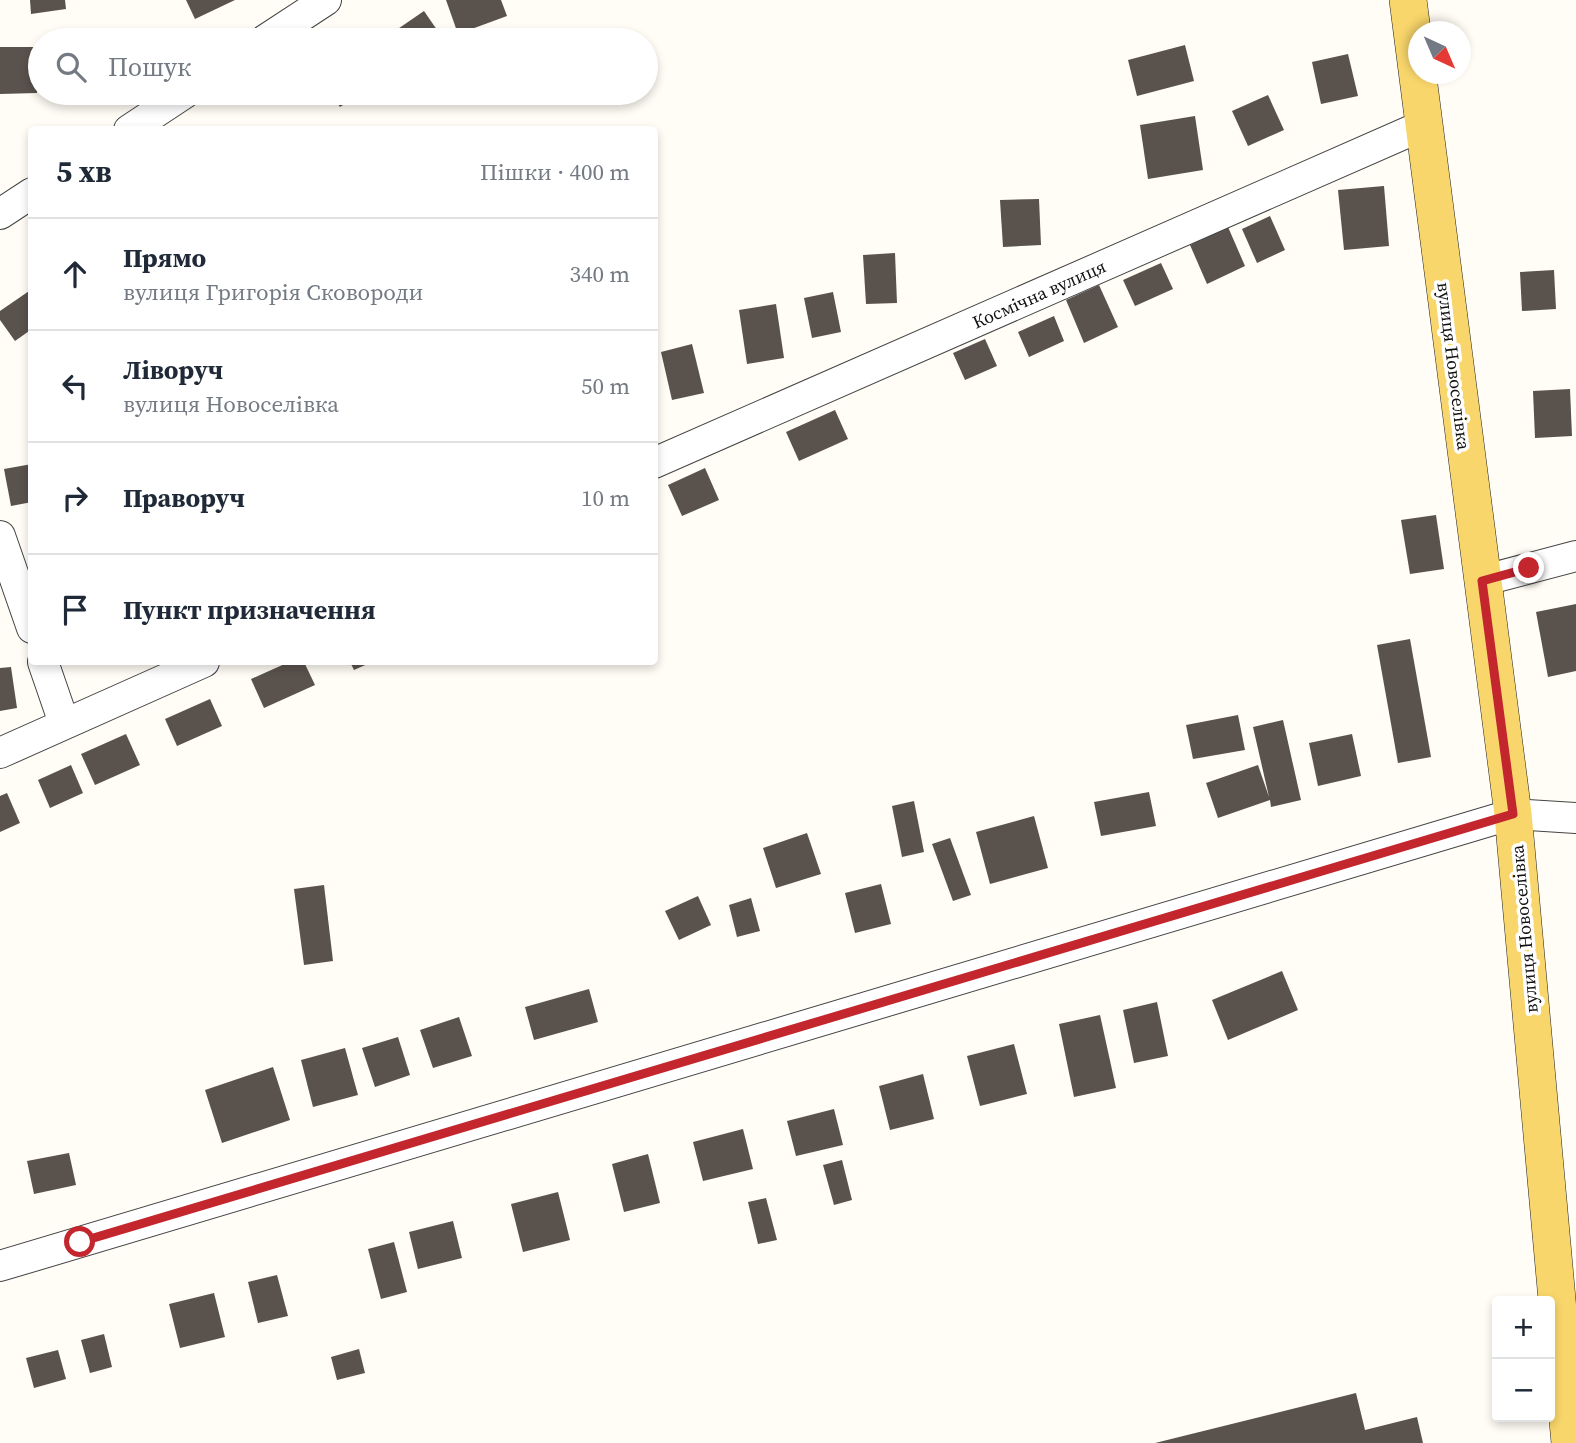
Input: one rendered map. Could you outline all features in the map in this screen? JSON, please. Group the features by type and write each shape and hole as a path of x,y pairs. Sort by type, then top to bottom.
{"main road":[{"name":"вулиця Новоселівка","path":"1408,0 1513,814 1570,1443"}],"street":[{"path":"283,28 326,0"},
{"path":"134,126 167,105"},
{"name":"Космічна вулиця","path":"658,461 1424,125"},
{"path":"0,214 28,196"},
{"path":"0,536 28,616"},
{"path":"1482,581 1576,556"},
{"path":"44,665 64,723"},
{"path":"0,752 197,665"},
{"path":"0,1266 1513,814 1576,818"}],"building":[{"path":"30,0 65,0 66,9 31,14"},
{"path":"186,0 235,0 195,19"},
{"path":"446,0 501,0 507,16 474,28 456,28"},
{"path":"424,11 436,28 399,28"},
{"path":"1185,45 1194,81 1137,96 1128,60"},
{"path":"0,47 28,47 28,93 0,94"},
{"path":"1348,54 1358,96 1321,104 1312,62"},
{"path":"1268,95 1284,130 1248,146 1232,111"},
{"path":"1195,116 1203,170 1148,179 1140,125"},
{"path":"1384,186 1389,246 1344,250 1338,190"},
{"path":"1039,199 1041,245 1003,247 1000,200"},
{"path":"1270,216 1285,250 1257,263 1242,229"},
{"path":"1228,227 1245,266 1207,284 1190,245"},
{"path":"895,253 897,303 866,304 863,255"},
{"path":"1161,263 1173,289 1135,306 1123,280"},
{"path":"1554,270 1556,309 1522,311 1520,272"},
{"path":"1099,285 1118,327 1084,343 1066,300"},
{"path":"28,292 28,332 15,341 0,320 0,311"},
{"path":"833,292 841,332 812,338 804,298"},
{"path":"776,304 784,358 747,364 739,310"},
{"path":"1054,316 1064,341 1029,357 1018,332"},
{"path":"985,339 997,366 965,380 953,353"},
{"path":"692,344 704,393 672,400 661,352"},
{"path":"1570,389 1572,436 1535,438 1533,391"},
{"path":"835,410 848,439 799,461 786,432"},
{"path":"28,465 28,503 11,506 4,469"},
{"path":"705,468 719,500 682,516 668,485"},
{"path":"1436,515 1444,569 1410,574 1401,520"},
{"path":"1576,604 1576,671 1548,677 1536,612"},
{"path":"1410,639 1431,757 1398,763 1377,645"},
{"path":"282,665 305,665 315,685 264,708 251,679"},
{"path":"352,665 365,665 354,670"},
{"path":"11,667 17,708 0,711 0,668"},
{"path":"210,699 222,726 177,746 165,719"},
{"path":"1238,715 1245,750 1193,759 1186,725"},
{"path":"1283,720 1301,800 1271,807 1270,800 1218,818 1206,783 1258,765 1269,797 1253,727"},
{"path":"126,734 140,765 95,785 81,754"},
{"path":"1352,734 1361,776 1318,786 1309,743"},
{"path":"71,765 83,793 50,808 38,780"},
{"path":"1149,792 1156,826 1101,836 1094,802"},
{"path":"7,793 20,823 0,832 0,796"},
{"path":"914,801 924,852 902,857 892,806"},
{"path":"1034,816 1048,868 990,884 976,832"},
{"path":"807,833 821,874 776,888 763,848"},
{"path":"950,838 971,895 953,901 932,844"},
{"path":"881,884 891,924 855,933 845,893"},
{"path":"324,885 333,961 304,965 294,889"},
{"path":"698,896 711,925 679,940 665,911"},
{"path":"751,898 760,931 737,937 729,905"},
{"path":"1282,971 1298,1010 1228,1040 1212,1000"},
{"path":"589,989 598,1022 534,1040 525,1007"},
{"path":"1157,1002 1168,1056 1134,1063 1123,1010"},
{"path":"1100,1015 1116,1088 1074,1097 1059,1024"},
{"path":"459,1017 472,1056 433,1068 420,1030"},
{"path":"398,1037 410,1075 375,1087 362,1048"},
{"path":"1014,1044 1027,1094 980,1106 967,1056"},
{"path":"345,1048 358,1095 313,1107 301,1060"},
{"path":"273,1067 290,1120 222,1143 205,1090"},
{"path":"923,1074 934,1119 890,1130 879,1086"},
{"path":"834,1109 843,1145 796,1156 787,1121"},
{"path":"743,1129 753,1169 703,1181 693,1142"},
{"path":"69,1153 76,1185 34,1194 27,1161"},
{"path":"648,1154 660,1203 624,1212 612,1164"},
{"path":"842,1160 852,1200 834,1205 823,1165"},
{"path":"558,1192 570,1240 523,1252 511,1204"},
{"path":"766,1198 777,1240 758,1244 748,1202"},
{"path":"453,1221 462,1258 418,1269 409,1232"},
{"path":"394,1242 407,1292 381,1299 368,1249"},
{"path":"277,1275 288,1316 258,1323 248,1282"},
{"path":"214,1293 225,1337 180,1348 169,1304"},
{"path":"104,1334 112,1367 90,1373 81,1340"},
{"path":"359,1349 365,1373 337,1380 331,1357"},
{"path":"58,1350 66,1379 34,1388 26,1358"},
{"path":"1356,1393 1365,1430 1417,1417 1423,1443 1155,1443"}],"route":[{"path":"80,1242 1513,814 1482,581 1529,568"}]}
